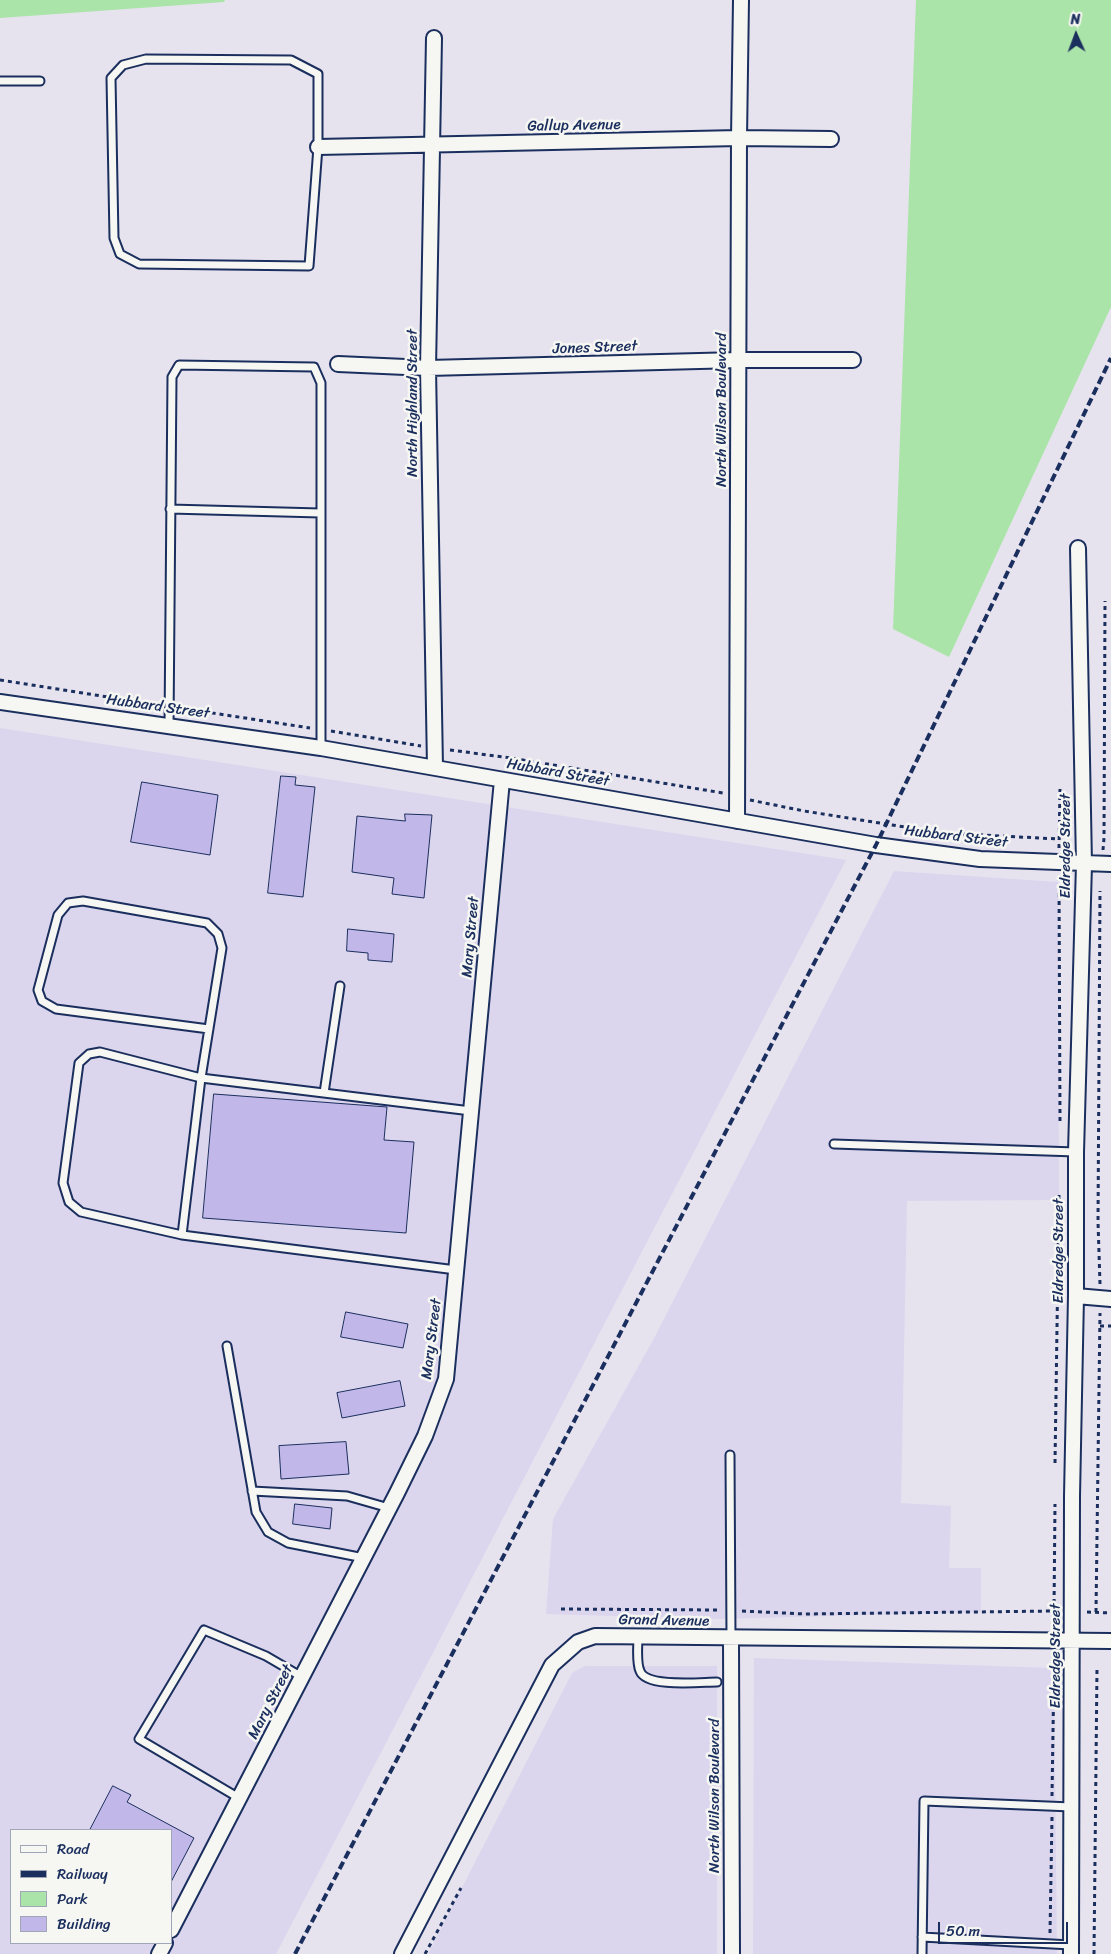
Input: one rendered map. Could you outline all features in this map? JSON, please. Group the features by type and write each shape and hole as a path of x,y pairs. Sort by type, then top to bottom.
{"street":[{"name":"North Wilson Boulevard","path":"737,821 741,0"},
{"name":"North Highland Street","path":"434,38 428,368 435,767"},
{"name":"Gallup Avenue","path":"318,147 739,138 831,139"},
{"name":"Jones Street","path":"338,364 428,368 738,360 853,360"},
{"name":"Eldredge Street","path":"1071,1949 1071,1641 1076,1152 1084,864 1078,548"},
{"name":"Hubbard Street","path":"0,702 321,748 876,845 980,858 1106,864"},
{"name":"Mary Street","path":"172,1928 389,1508 424,1436 446,1378 502,780"},
{"path":"1076,1296 1106,1299"},
{"name":"Grand Avenue","path":"402,1954 552,1665 578,1642 595,1636 731,1639 1111,1641"},
{"name":"North Wilson Boulevard","path":"731,1639 732,1954"}],"lane":[{"path":"146,60 291,60 318,74 318,147 309,266 139,264 120,254 114,238 111,78 123,65 146,60"},
{"path":"0,81 40,81"},
{"path":"169,725 172,377 179,365 314,367 321,383 321,748"},
{"path":"170,509 320,513"},
{"path":"182,1235 201,1078 209,1029 222,948 218,934 206,923 83,901 68,903 58,915 38,990 42,1001 56,1009 209,1029"},
{"path":"324,1093 340,986"},
{"path":"456,1270 182,1235 81,1212 68,1202 63,1183 79,1063 89,1054 100,1052 201,1078 471,1112"},
{"path":"834,1144 1076,1152"},
{"path":"227,1346 256,1512 268,1532 288,1543 364,1558"},
{"path":"730,1455 731,1639"},
{"path":"252,1491 347,1496 389,1508"},
{"path":"240,1798 139,1739 204,1630 266,1656 302,1677"},
{"path":"638,1636 639,1670 643,1678 653,1682 717,1682"},
{"path":"922,1954 924,1801 1072,1807"},
{"path":"922,1937 1071,1949"}],"path":[{"path":"1096,1612 1100,1326 1106,1299 1098,1222 1106,864 1104,838 1105,601"},
{"path":"0,680 716,791 804,811 944,832 1059,839"},
{"path":"1060,789 1060,1123"},
{"path":"1055,1467 1059,1190"},
{"path":"1100,1326 1111,1326"},
{"path":"1054,1611 1055,1496"},
{"path":"561,1609 730,1610 805,1614 1054,1611 1111,1613"},
{"path":"1094,1954 1097,1668"},
{"path":"425,1954 461,1888"}],"shaded area":[{"path":"0,728 846,860 276,1954 0,1954"},
{"path":"894,871 1058,882 1059,1200 907,1201 901,1503 951,1506 949,1568 981,1568 981,1612 718,1619 546,1614 553,1519 652,1342"},
{"path":"754,1658 1054,1668 1057,1954 753,1954"},
{"path":"585,1666 717,1666 717,1954 428,1954 572,1673"}],"green space":[{"path":"0,0 225,0 224,2 0,18"},
{"path":"916,0 1111,0 1111,307 949,657 893,629"}],"building":[{"path":"281,776 296,777 295,785 315,787 303,897 268,893"},
{"path":"142,782 218,795 210,855 131,842"},
{"path":"405,814 432,815 424,898 392,894 394,878 352,872 357,816 405,821"},
{"path":"348,929 394,934 392,962 368,960 368,953 347,951"},
{"path":"214,1094 387,1107 384,1140 414,1142 406,1233 203,1218"},
{"path":"346,1312 408,1324 403,1348 341,1337"},
{"path":"400,1381 405,1406 342,1418 337,1393"},
{"path":"346,1442 349,1474 281,1479 279,1446"},
{"path":"295,1504 332,1508 330,1529 293,1524"},
{"path":"113,1786 131,1795 127,1802 194,1838 172,1880 172,1829 91,1829"}],"railway":[{"path":"295,1954 876,845 1111,358"}]}
